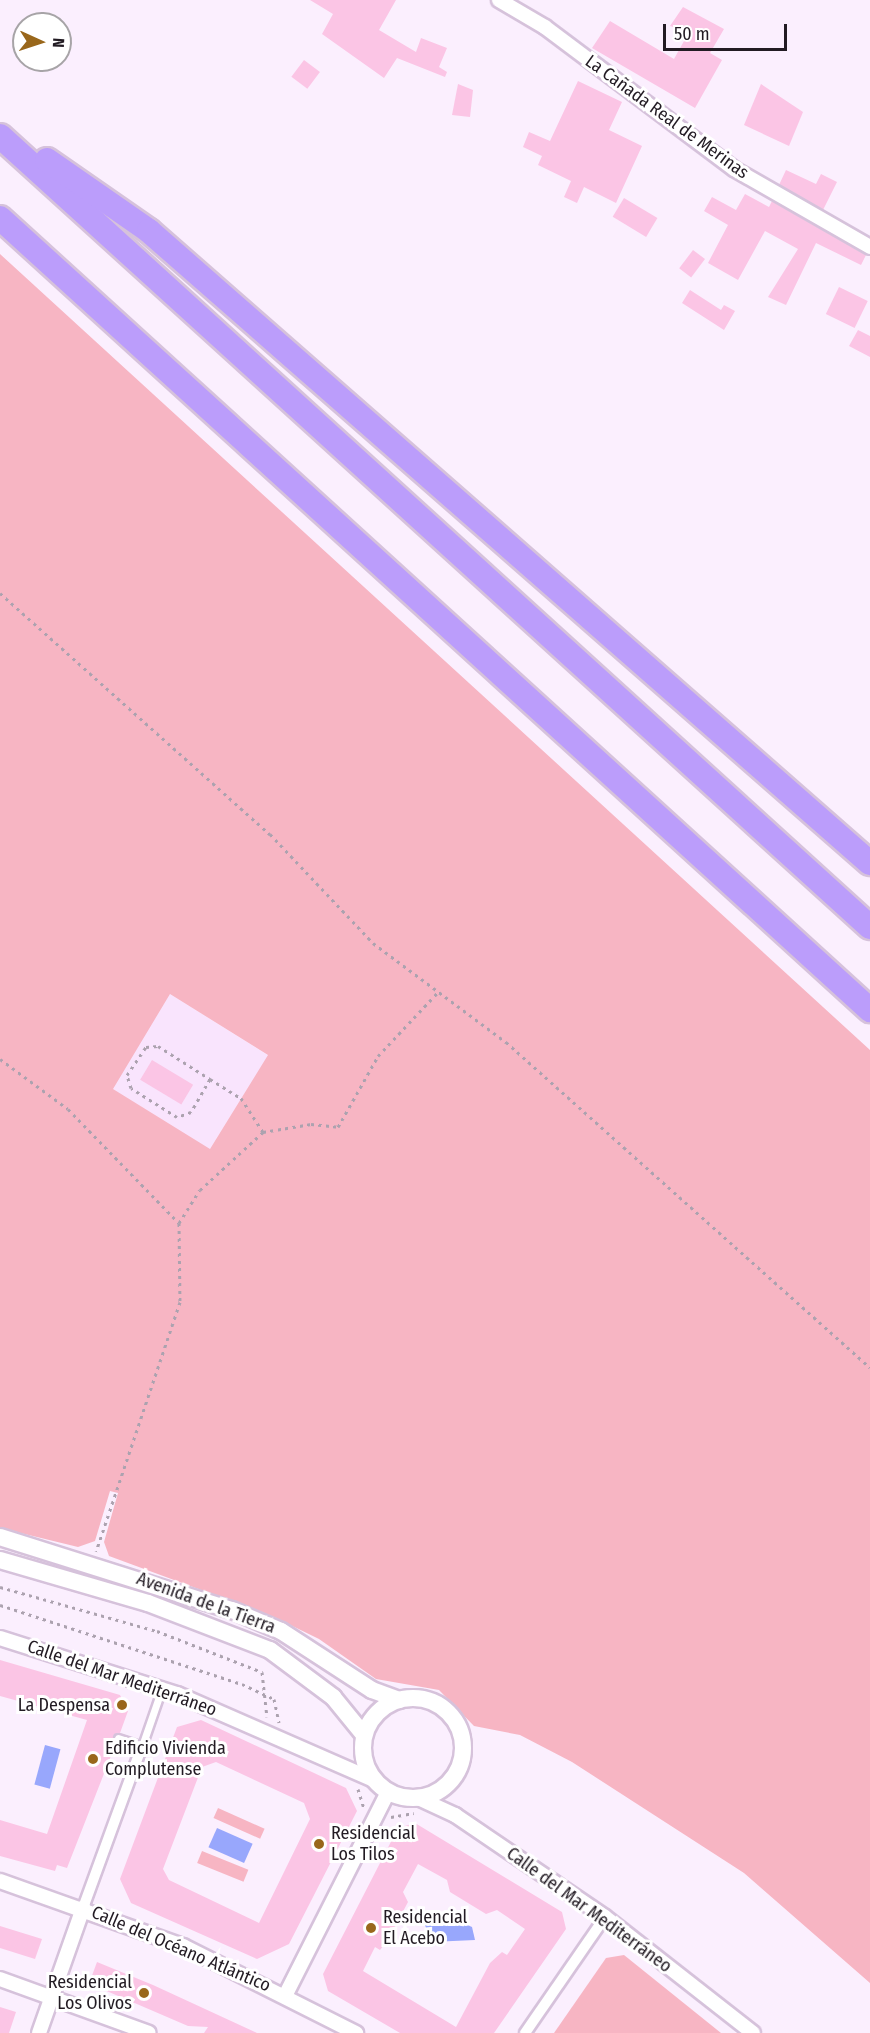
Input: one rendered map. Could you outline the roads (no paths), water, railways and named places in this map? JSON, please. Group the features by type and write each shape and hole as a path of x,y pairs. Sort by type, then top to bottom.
{"highway":[{"path":"0,127 149,231 870,863"},
{"path":"0,136 870,927"},
{"path":"0,219 870,1010"}],"street":[{"name":"La Cañada Real de Merinas","path":"499,0 545,27 734,169 870,247"},
{"name":"Avenida de la Tierra","path":"0,1537 92,1563 281,1631 372,1690 399,1700"},
{"name":"Avenida de la Tierra","path":"0,1560 148,1603 270,1650 333,1697 364,1735"},
{"name":"Calle del Mar Mediterráneo","path":"0,1638 162,1688 374,1780"},
{"path":"399,1700 439,1705 458,1725 463,1741 456,1774 446,1786 418,1798 388,1792 374,1780 363,1751 364,1735 377,1713 399,1700"},
{"path":"39,2033 142,1746"},
{"path":"286,1994 388,1792"},
{"name":"Calle del Mar Mediterráneo","path":"418,1798 455,1815 605,1917 753,2033"},
{"name":"Calle del Océano Atlántico","path":"0,1881 83,1908 286,1994 356,2033"},
{"path":"525,2033 605,1917"},
{"path":"0,1979 149,2033"}],"lane":[{"path":"118,1738 142,1746 162,1688"}],"water":[{"path":"45,1745 60,1749 50,1789 34,1785"},
{"path":"217,1828 253,1844 244,1863 208,1847"},
{"path":"440,1913 472,1927 475,1940 431,1942 425,1925"}],"place":[{"name":"La Despensa","path":"122,1705"},
{"name":"Edificio Vivienda Complutense","path":"93,1759"},
{"name":"Residencial Los Tilos","path":"319,1844"},
{"name":"Residencial El Acebo","path":"371,1928"},
{"name":"Residencial Los Olivos","path":"144,1993"}]}
